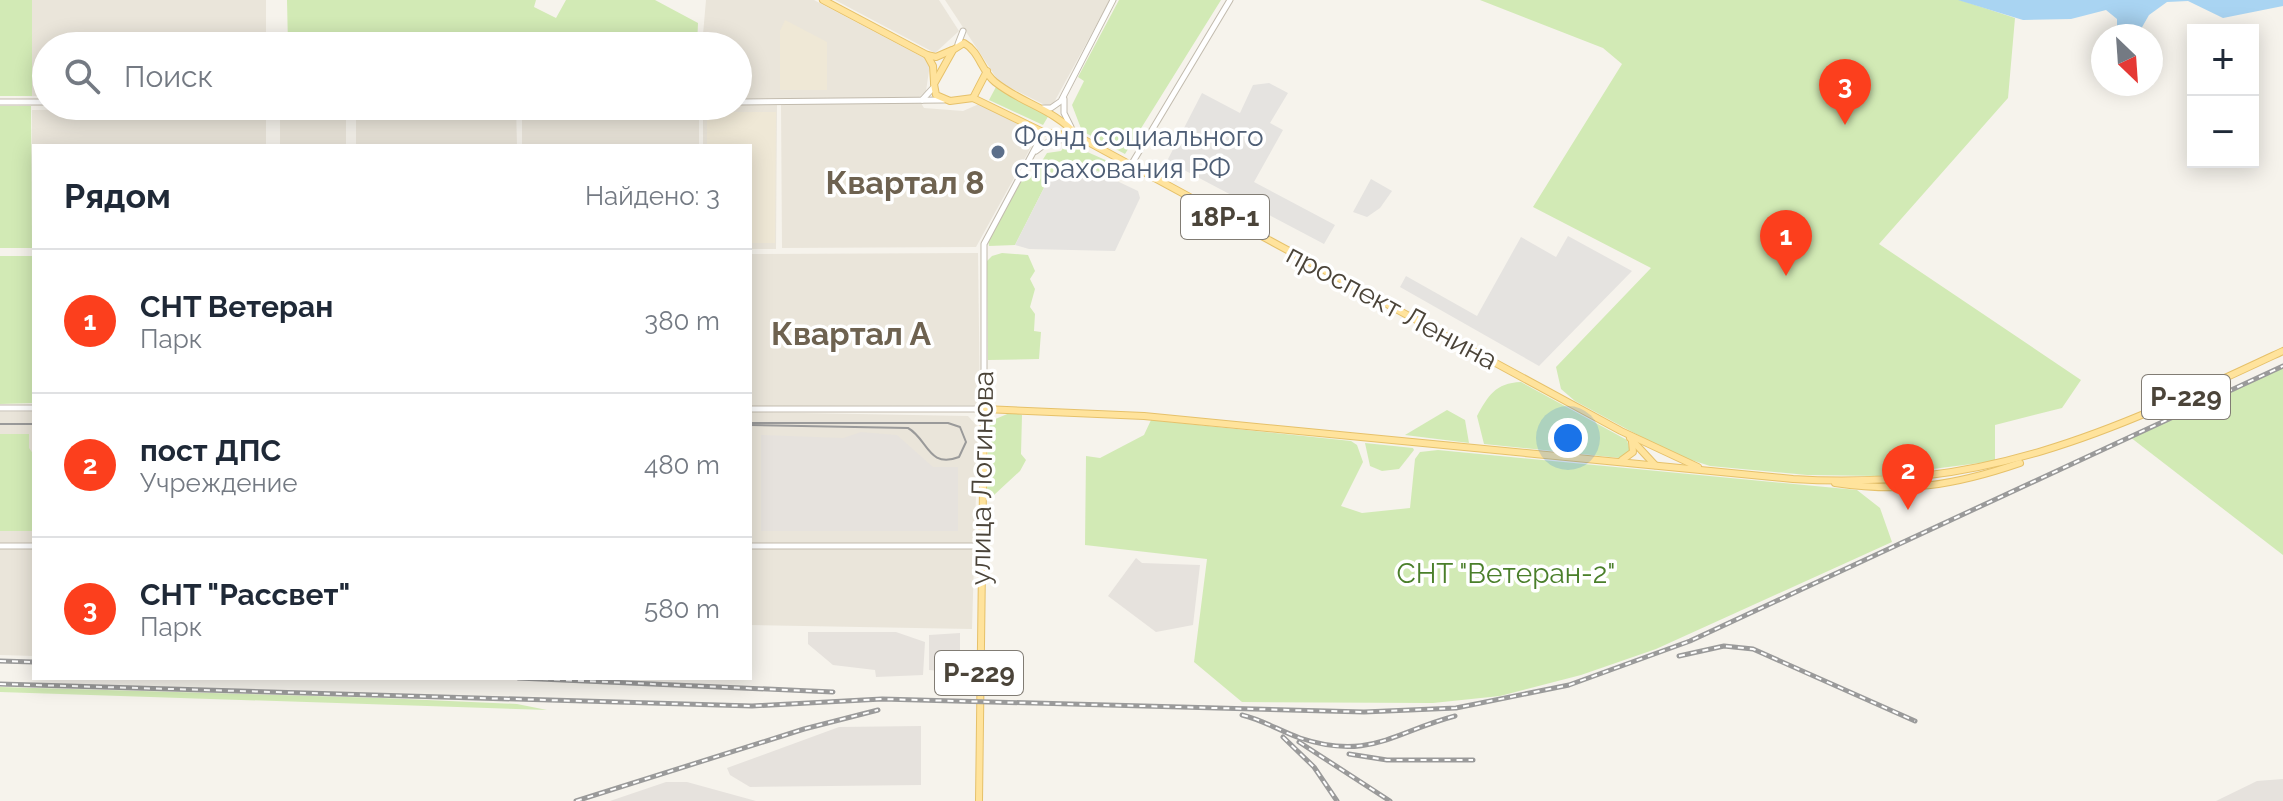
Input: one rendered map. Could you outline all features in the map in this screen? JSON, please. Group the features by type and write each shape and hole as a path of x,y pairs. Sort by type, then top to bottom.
{"main road":[{"path":"823,0 927,55 936,57 955,47 972,48 987,71 973,98 944,100 934,83 933,66 927,55"},
{"path":"934,83 955,47"},
{"name":"проспект Ленина","path":"987,71 993,81 1043,108 1079,137 1621,431 1709,471"},
{"name":"проспект Ленина","path":"973,98 1033,128 1079,137"},
{"name":"Р-229","path":"984,409 1144,416 1617,462 1653,462 1885,490 1916,489 1980,476 2122,425 2283,351"},
{"name":"улица Логинова","path":"979,801 984,409"},
{"name":"проспект Ленина","path":"1621,431 1653,462"},
{"path":"1617,462 1631,455 1630,439"},
{"path":"1650,445 1660,457 1653,462"},
{"name":"Р-229","path":"1813,480 1915,477 2049,451"},
{"path":"1929,475 1925,482 1930,487"},
{"path":"1915,477 1920,482 1916,489"}],"street":[{"path":"1043,108 1051,108 1061,101 1113,0"},
{"path":"1131,165 1230,0"},
{"path":"955,47 963,39 963,31"},
{"path":"1026,165 1048,142 1079,137 1064,113 1063,102 1070,82"},
{"path":"921,101 934,83"},
{"path":"752,102 944,100"},
{"path":"0,102 32,102"},
{"path":"1026,165 1037,145 1033,128"},
{"name":"улица Логинова","path":"984,409 984,244 1026,165"},
{"path":"0,408 32,408"},
{"path":"752,409 984,409"},
{"path":"0,546 32,546"},
{"path":"752,546 981,546"}],"shaded area":[{"path":"32,0 266,0 266,32 32,32"},
{"path":"706,0 814,0 926,59 930,64 926,91 917,99 752,98 752,32 703,32"},
{"path":"835,0 939,0 959,31 935,53"},
{"path":"945,0 1110,0 1051,108 999,82"},
{"path":"785,20 827,42 827,90 780,90 780,31"},
{"path":"1269,83 1288,93 1270,123 1283,130 1254,182 1335,225 1324,244 1167,161 1202,93 1240,113 1253,85"},
{"path":"921,103 924,108 963,111 979,104 1020,125 1036,138 976,247 782,248 781,104"},
{"path":"777,104 776,249 752,249 752,144 703,144 703,120 752,120 752,105"},
{"path":"752,112 776,112 775,243 752,243 752,144 707,144 707,120 752,120"},
{"path":"32,120 266,120 266,144 32,144"},
{"path":"280,120 346,120 346,144 280,144"},
{"path":"356,120 516,120 517,144 356,144"},
{"path":"522,120 699,120 699,144 522,144"},
{"path":"1079,163 1138,191 1140,198 1115,251 1029,249 1015,245 1048,180 1059,169"},
{"path":"1371,179 1392,191 1380,208 1367,217 1353,212"},
{"path":"1568,236 1632,271 1539,366 1400,287 1406,276 1477,316 1521,237 1556,257"},
{"path":"978,253 980,405 752,406 752,254"},
{"path":"0,412 32,412 32,656 0,655"},
{"path":"752,412 968,416 978,427 972,629 752,625"},
{"path":"861,432 897,435 933,467 958,467 958,531 761,531 761,435 843,438"},
{"path":"1136,558 1142,563 1200,565 1193,625 1156,632 1108,596"},
{"path":"808,632 896,632 925,642 923,675 876,677 875,670 833,665 808,644"},
{"path":"960,633 960,673 929,670 929,635"},
{"path":"921,726 921,785 750,787 730,775 727,768 839,727"},
{"path":"2283,779 2283,801 2216,801 2257,781"},
{"path":"666,782 687,782 756,801 610,801"}],"green space":[{"path":"0,0 32,0 32,96 0,96"},
{"path":"287,0 536,0 534,7 556,18 566,0 655,0 698,23 698,32 288,32"},
{"path":"1119,0 1221,0 1125,154 1082,131 1072,105 1084,81 1078,77"},
{"path":"1480,0 1960,0 2015,18 2008,98 1879,244 2081,380 2062,408 1995,425 1995,461 1878,476 1807,475 1710,466 1673,454 1575,401 1561,389 1556,367 1651,268 1533,207 1622,64 1603,48"},
{"path":"997,85 1049,115 1043,125 989,100"},
{"path":"0,106 31,106 32,248 0,248"},
{"path":"1067,143 1119,166 1123,174 1116,179 1079,163 1048,180 1015,245 989,246 988,239 1023,176 1027,173 1033,175 1047,153 1061,151"},
{"path":"1002,253 1028,255 1035,271 1030,279 1035,289 1030,307 1035,314 1034,331 1041,332 1039,359 988,360 987,261"},
{"path":"0,256 32,256 32,403 0,404"},
{"path":"2283,368 2283,555 2130,437"},
{"path":"1521,382 1627,440 1630,451 1620,458 1484,444 1477,416 1481,409 1499,388"},
{"path":"1447,410 1465,420 1469,443 1405,435"},
{"path":"1012,412 1022,415 1021,454 1026,460 1020,471 994,495 986,492 989,427 993,420"},
{"name":"СНТ \"Ветеран-2\"","path":"1151,420 1351,441 1357,445 1363,462 1341,506 1362,513 1410,508 1415,459 1420,452 1438,450 1857,490 1880,508 1892,542 1656,649 1581,675 1500,696 1433,703 1242,702 1194,662 1207,559 1085,545 1086,456 1100,458 1144,435"},
{"path":"0,434 29,434 32,452 32,531 0,531"},
{"path":"1365,443 1414,450 1399,469 1382,471 1370,466"},
{"path":"0,687 382,698 517,704 547,710 0,692"}],"water":[{"path":"1958,0 2283,0 2283,6 2223,18 2188,1 2167,2 2149,15 2144,24 2117,24 2117,19 2106,10 2071,19 2023,20"}],"tram line":[{"path":"752,423 948,423 960,427 966,442 959,457 949,460 935,456 908,428 752,425"},
{"path":"0,424 32,424"}],"railway":[{"path":"0,684 752,706 882,699 1364,712 1456,708 1569,685 1690,641 2283,366"},
{"path":"1679,656 1724,646 1753,649 1915,721"},
{"path":"0,661 32,662"},
{"path":"563,680 833,692"},
{"path":"576,801 804,729 878,710"},
{"path":"1242,715 1300,738 1345,747 1380,742 1455,716"},
{"path":"1283,737 1314,767 1337,801"},
{"path":"1299,742 1390,801"},
{"path":"1349,754 1387,760 1473,760"}],"place":[{"name":"СНТ \"Рассвет\"","path":"1845,125"},
{"name":"Фонд социального страхования РФ","path":"998,152"},
{"name":"СНТ Ветеран","path":"1786,276"},
{"name":"пост ДПС","path":"1908,510"}],"district":[{"name":"Квартал 8","path":"905,182"},
{"name":"Квартал А","path":"851,333"}]}
